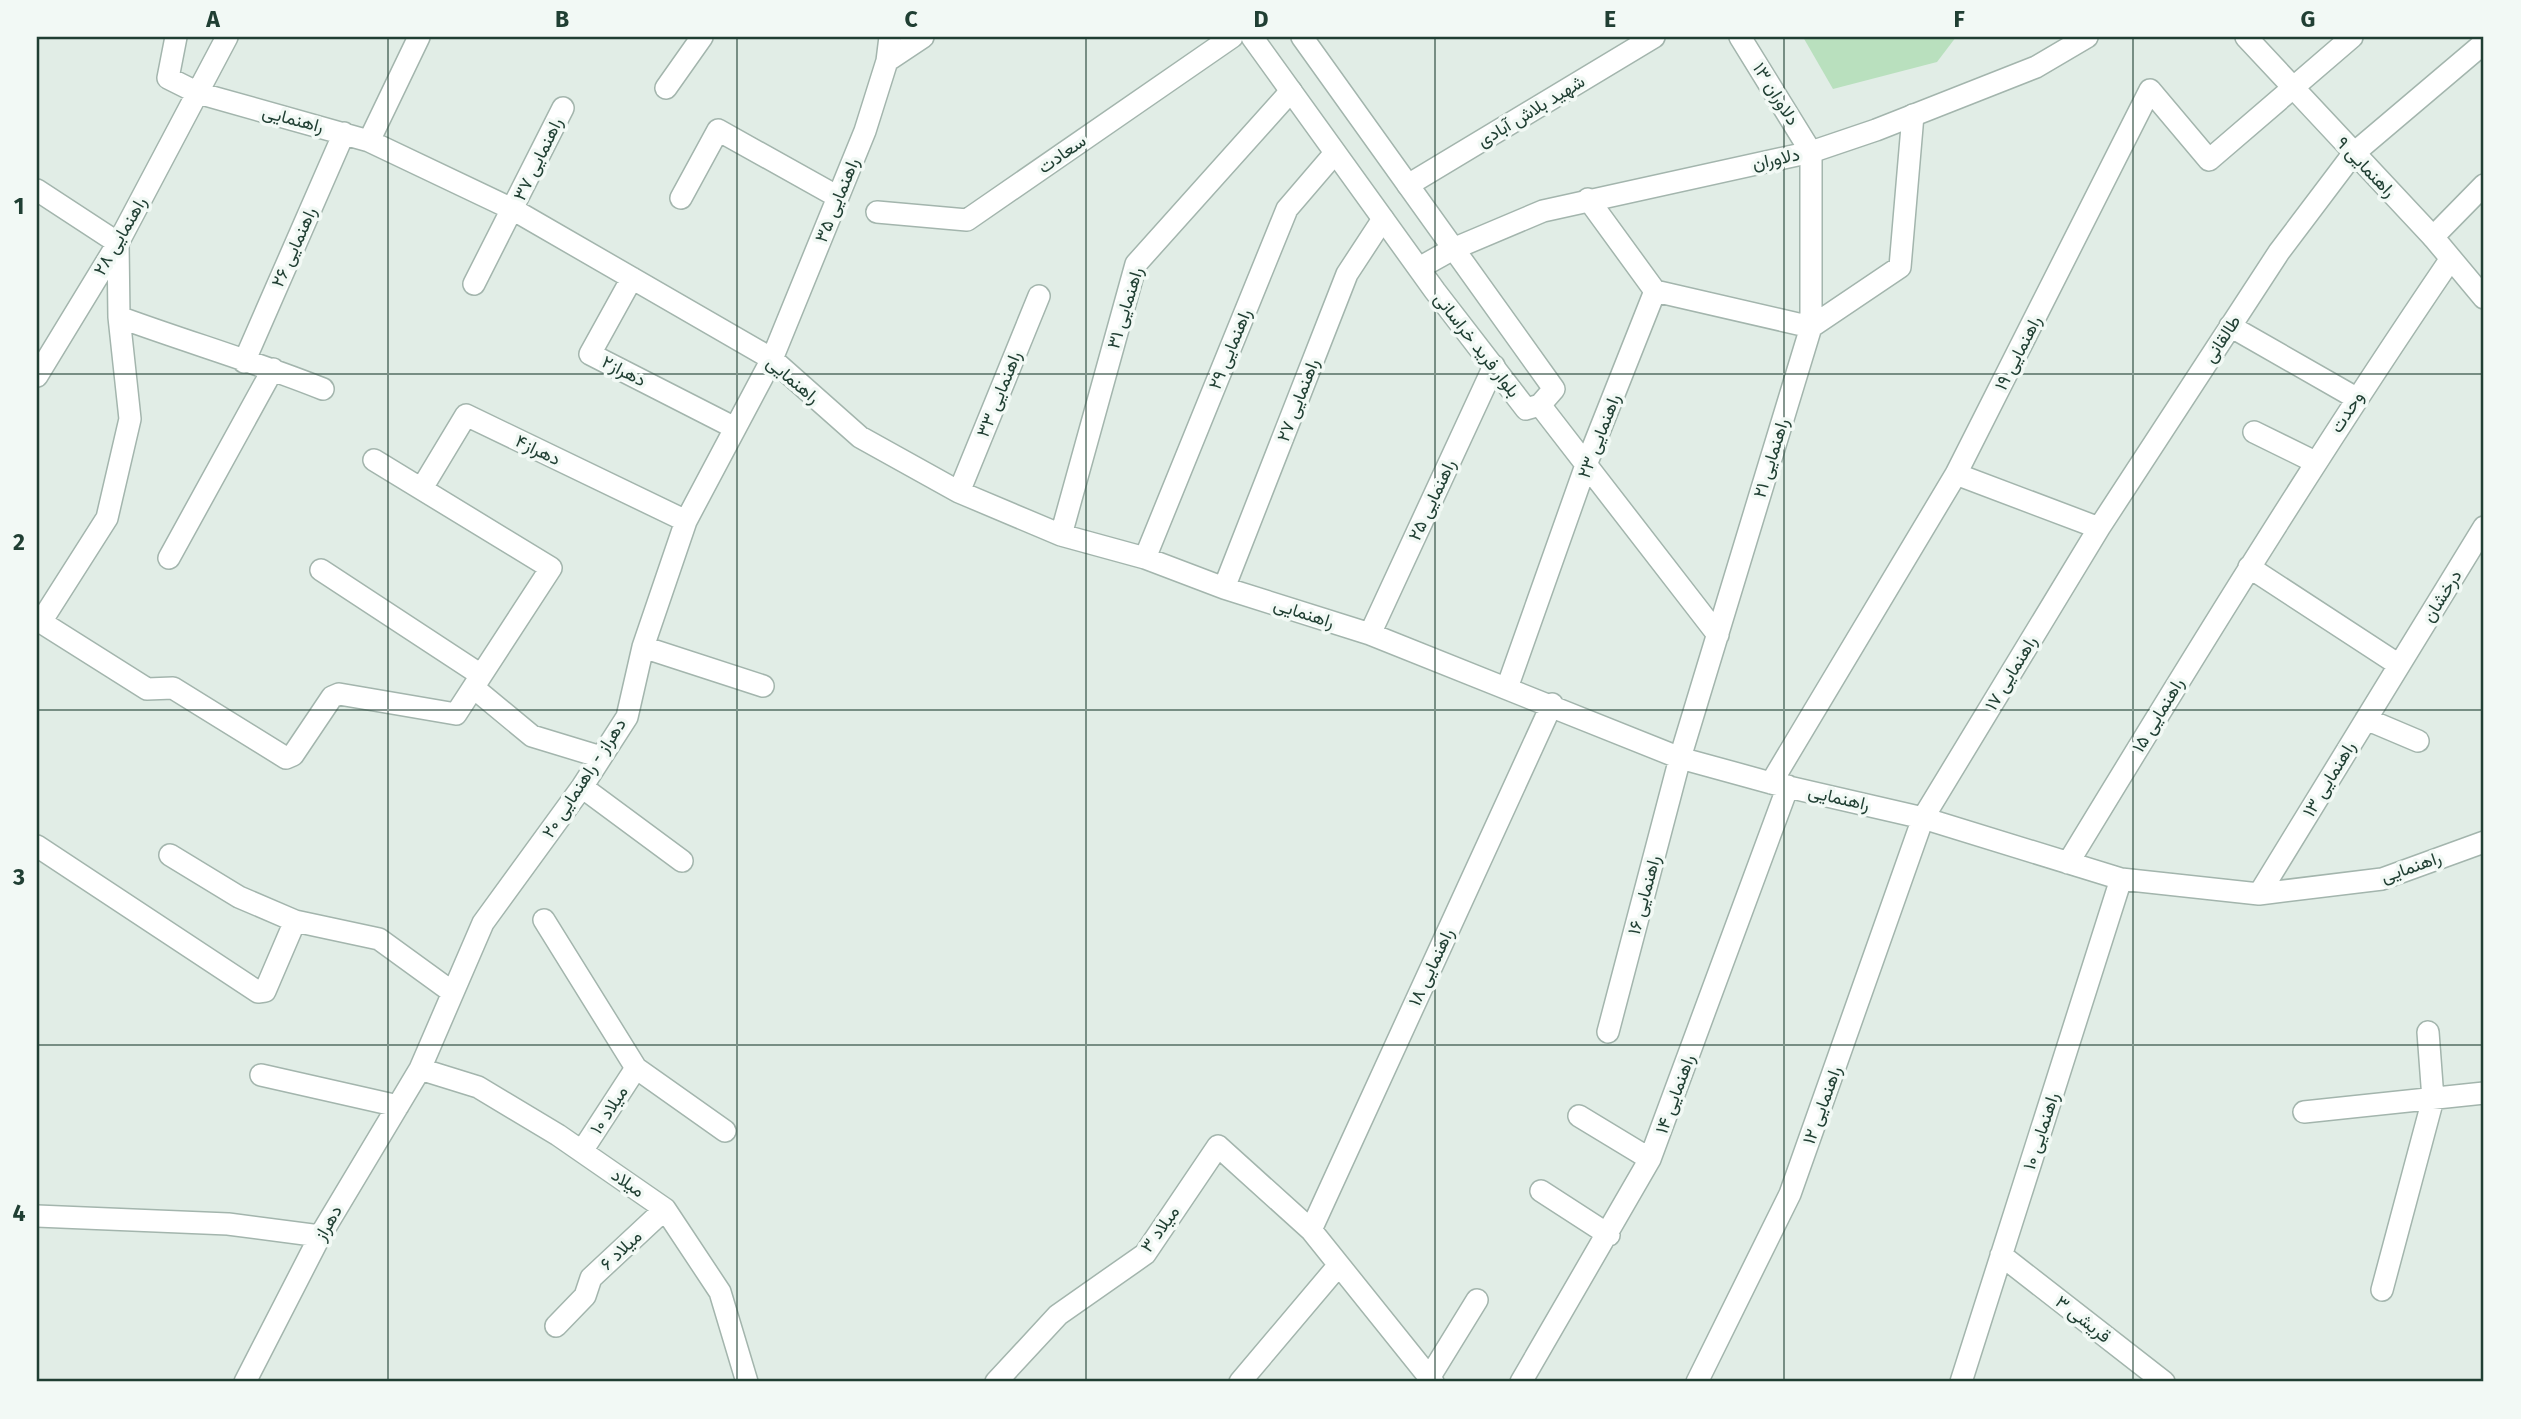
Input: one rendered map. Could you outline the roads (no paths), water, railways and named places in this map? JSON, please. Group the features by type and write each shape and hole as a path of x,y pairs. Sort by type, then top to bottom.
{"street":[{"name":"راهنمایی","path":"176,37 168,78 198,93 369,141 513,210 772,359 860,437 959,492 1061,535 1145,558 1224,588 1370,634 1552,704 1680,758 1780,785 1923,818 2121,879 2259,894 2382,879 2484,842"},
{"name":"راهنمایی ۲۸","path":"37,376 118,243 227,37"},
{"path":"369,141 419,37"},
{"path":"666,88 702,37"},
{"name":"راهنمایی ۳۵","path":"772,359 865,131 887,61 890,37"},
{"path":"887,61 923,37"},
{"name":"سعادت","path":"877,212 967,220 1232,37"},
{"name":"بلوار فرید خراسانی","path":"1252,37 1419,268 1526,408 1540,405 1554,389 1408,185 1310,39"},
{"name":"شهید بلاش آبادی","path":"1408,185 1654,37"},
{"name":"دلاوران ۱۳","path":"1740,37 1811,152"},
{"name":"دلاوران","path":"1419,268 1453,249 1543,211 1811,152 1913,116 2036,67 2087,37"},
{"name":"راهنمایی ۹","path":"2246,37 2433,237 2484,298"},
{"path":"2293,89 2352,37"},
{"name":"طالقانی","path":"2099,528 2279,252 2353,154 2484,43"},
{"name":"راهنمایی ۱۹","path":"1780,785 1956,474 2150,90 2209,160 2293,89"},
{"name":"راهنمایی ۳۱","path":"1061,535 1136,264 1291,91"},
{"name":"راهنمایی ۳۷","path":"474,284 563,108"},
{"path":"1588,199 1655,292 1811,327 1900,267 1913,116"},
{"path":"681,198 718,131 838,197"},
{"name":"راهنمایی ۲۶","path":"244,362 344,133"},
{"name":"راهنمایی ۲۱","path":"1680,758 1811,327 1811,152"},
{"name":"راهنمایی ۲۹","path":"1145,558 1287,209 1335,153"},
{"path":"2433,237 2484,185"},
{"path":"37,190 118,243 119,317 130,419 107,518 44,617 44,624 147,689 173,688 286,758 293,755 332,697 339,694 456,715 551,568 374,460"},
{"name":"راهنمایی ۲۷","path":"1224,588 1347,274 1383,219"},
{"name":"وحدت","path":"2249,567 2356,398 2450,260"},
{"name":"دهراز۲","path":"632,278 590,354 736,428"},
{"name":"راهنمایی ۲۳","path":"1507,688 1586,466 1655,292"},
{"name":"راهنمایی ۳۳","path":"959,492 1039,296"},
{"path":"119,317 244,362 273,369 323,389"},
{"path":"2230,326 2356,398"},
{"name":"دهراز - راهنمایی ۲۰","path":"420,1069 483,923 582,787 626,717 643,647 686,521 772,359"},
{"name":"راهنمایی ۲۵","path":"1370,634 1494,366"},
{"path":"169,558 273,369"},
{"path":"1540,405 1718,635"},
{"name":"دهراز۴","path":"422,488 466,415 686,521"},
{"path":"2254,432 2315,462"},
{"path":"1956,474 2099,528"},
{"name":"درخشان","path":"2399,665 2484,527"},
{"name":"راهنمایی ۱۷","path":"1923,818 2099,528"},
{"path":"2249,567 2399,665"},
{"name":"راهنمایی ۱۵","path":"2068,863 2249,567"},
{"path":"321,570 478,682 532,736 601,757"},
{"path":"643,647 764,686"},
{"name":"راهنمایی ۱۳","path":"2259,894 2399,665"},
{"name":"راهنمایی ۱۸","path":"1311,1230 1552,704"},
{"path":"2366,719 2418,741"},
{"name":"راهنمایی ۱۶","path":"1608,1032 1680,758"},
{"name":"راهنمایی ۱۴","path":"1521,1382 1609,1235 1650,1160 1780,785"},
{"path":"582,787 682,861"},
{"name":"راهنمایی ۱۲","path":"1697,1382 1790,1194 1923,818"},
{"path":"37,846 258,992 265,991 295,920"},
{"path":"170,855 239,897 295,920 379,939 452,992"},
{"name":"راهنمایی ۱۰","path":"1961,1382 2121,879"},
{"path":"544,920 636,1068 724,1131"},
{"path":"2382,1290 2433,1099 2428,1032"},
{"name":"میلاد ۱۰","path":"582,1151 636,1068"},
{"name":"دهراز","path":"245,1382 320,1236 420,1069"},
{"name":"میلاد","path":"420,1069 478,1087 582,1151 665,1209 720,1292 747,1382"},
{"path":"261,1075 398,1106"},
{"path":"2305,1112 2484,1093"},
{"path":"1579,1116 1650,1160"},
{"name":"میلاد ۳","path":"996,1382 1058,1315 1145,1254 1218,1146 1311,1230"},
{"path":"1541,1191 1609,1235"},
{"name":"میلاد ۶","path":"556,1326 585,1296 591,1278 665,1209"},
{"path":"37,1216 228,1224 320,1236"},
{"path":"1311,1230 1431,1380 1477,1300"},
{"name":"قریشی ۳","path":"2001,1255 2164,1382"},
{"path":"1240,1382 1338,1266"},
{"path":"2131,1382 2138,1362"}]}
